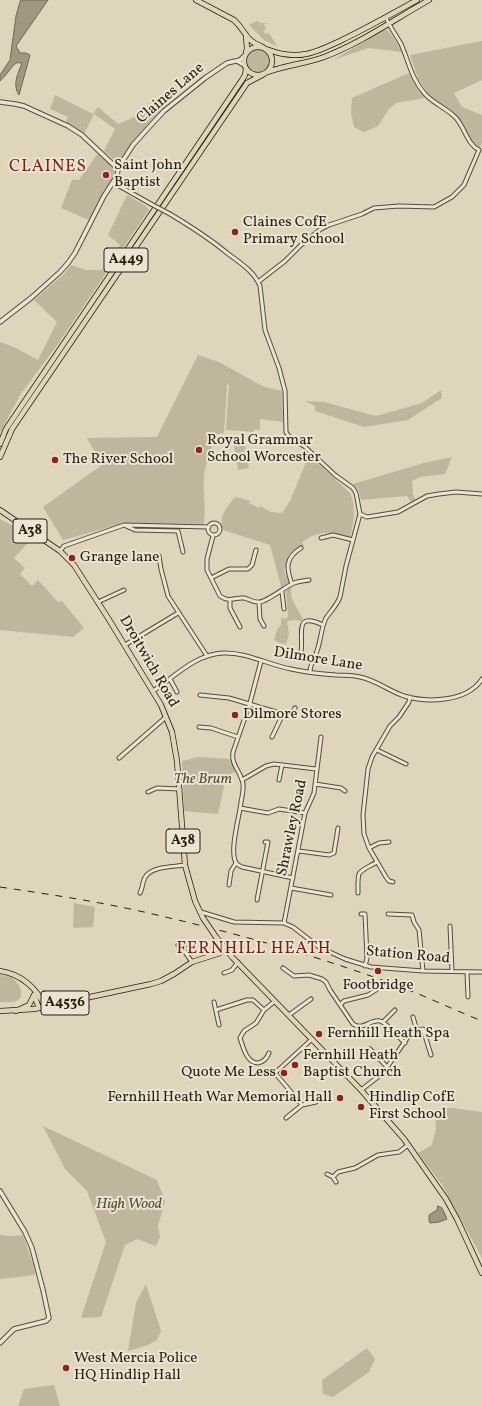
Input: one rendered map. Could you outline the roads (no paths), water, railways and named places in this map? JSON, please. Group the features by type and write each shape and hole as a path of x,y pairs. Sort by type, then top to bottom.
{"main road":[{"path":"196,0 234,20 253,43 285,54 305,54 324,48 386,18 417,0"},
{"name":"A449","path":"0,457 12,429 240,92 248,83 280,67 309,62 350,45 429,0"},
{"path":"245,54 255,47 264,48 271,56 272,60 270,68 265,74 256,75 249,72 245,67 245,54 248,48 246,36"},
{"name":"A449","path":"0,444 10,423 242,80 245,75 245,67"},
{"name":"Droitwich Road","path":"0,510 60,551 74,565 153,692 166,717 175,746 180,789 185,865 195,901 203,918 226,949 361,1090 408,1145 446,1199 482,1273"},
{"name":"A4536","path":"0,1011 42,1008 161,981 192,962 220,953 226,949"},
{"path":"0,971 10,973 29,984 42,1008"},
{"path":"16,1011 29,1005 34,993"}],"street":[{"path":"258,282 285,261 316,233 328,225 362,214 374,208 399,206 434,207 452,197 464,185 481,149 472,146 464,130 452,114 437,105 425,94 410,71 401,45 386,18"},
{"name":"Claines Lane","path":"0,322 31,298 68,263 75,253 104,196 114,183 118,169 133,145 164,112 205,78 227,63 240,60 245,54"},
{"path":"236,61 245,67"},
{"path":"0,102 24,106 68,126 82,134 118,169"},
{"path":"114,183 206,236 251,272 260,286 264,330 279,368 285,391 286,432 290,438 304,446 335,475 353,488 359,500 359,523 346,566 340,597 323,625 317,652 310,668 310,672"},
{"path":"359,523 367,517 398,512 427,496 456,492 482,494"},
{"path":"360,514 367,517"},
{"path":"60,551 64,546 124,525 209,527 211,524 215,524 219,527 219,533 213,536 206,564 207,570 220,596 230,600 244,598 259,603 276,593 282,592 292,584 309,580"},
{"path":"124,525 135,530 178,531 183,552"},
{"path":"209,527 209,533 213,536"},
{"path":"321,538 333,535 353,540"},
{"path":"292,584 287,573 289,560 294,552 301,548"},
{"path":"211,578 229,569 248,569 252,565 256,550"},
{"path":"159,556 159,566 168,596 207,656"},
{"path":"98,602 124,590"},
{"path":"282,592 284,609"},
{"path":"230,600 230,608 239,621 240,627"},
{"path":"259,603 260,618 264,626"},
{"path":"124,645 178,613"},
{"path":"301,653 303,638 301,627 304,623 312,620 323,625"},
{"path":"296,648 302,648"},
{"name":"Dilmore Lane","path":"153,692 193,663 207,656 223,653 237,654 290,669 359,676 376,682 403,696 428,700 442,700 462,694 479,684 482,679"},
{"path":"261,661 250,703 232,758 243,785 233,847 236,863 242,867 293,878"},
{"path":"170,679 177,692"},
{"path":"200,695 229,698 250,703 282,714 292,713 295,708"},
{"path":"389,885 392,882 386,877 377,862 369,848 364,834 363,815 368,769 370,762 390,726 409,702 410,697"},
{"path":"272,737 282,714"},
{"path":"119,758 166,717"},
{"path":"198,727 211,728 238,737"},
{"name":"Shrawley Road","path":"284,923 299,851 305,813 307,806 312,799 315,784 321,737"},
{"path":"377,750 406,764"},
{"path":"242,780 266,766 274,764 316,769"},
{"path":"280,780 282,765"},
{"path":"315,784 341,788 344,791"},
{"path":"148,792 158,788 180,789"},
{"path":"240,808 268,813 279,809 305,813"},
{"path":"299,851 329,855 334,853 338,828"},
{"path":"257,900 268,842 265,842"},
{"path":"369,848 379,843 389,842"},
{"path":"359,891 358,875 360,871 377,862"},
{"path":"229,885 231,870 236,863"},
{"path":"140,894 145,877 149,872 185,865"},
{"path":"291,888 331,895"},
{"name":"Station Road","path":"200,912 234,922 284,923 293,927 319,947 365,966 423,971 482,972"},
{"path":"360,914 365,914 367,958 365,966"},
{"path":"388,914 412,915 419,930 423,971"},
{"path":"450,926 452,971"},
{"path":"182,948 186,944"},
{"path":"178,945 192,962"},
{"path":"224,973 232,970 238,962"},
{"path":"283,968 294,976 309,975 322,979 326,982 340,1005 356,1026 361,1027 375,1021 383,1022 405,1043"},
{"path":"467,972 468,997"},
{"path":"340,1005 344,1001 368,995 376,990"},
{"path":"289,1015 311,999"},
{"path":"216,1010 248,1000 253,1000 264,1010"},
{"path":"269,1053 267,1058 260,1063 251,1061 246,1054 240,1038 244,1031 256,1024 264,1010 275,1001"},
{"path":"214,1002 218,1025"},
{"path":"383,1022 395,1010"},
{"path":"413,1017 417,1031"},
{"path":"361,1090 383,1073 408,1037 417,1031 423,1029 431,1055"},
{"path":"302,1105 275,1073 312,1039"},
{"path":"370,1049 387,1067"},
{"path":"286,1118 302,1105 316,1102"},
{"path":"333,1177 338,1172 355,1168 378,1155 402,1151 408,1145"},
{"path":"327,1174 333,1177 336,1182"},
{"path":"0,1191 25,1232 32,1248 49,1318 46,1321 14,1329 0,1343"}],"railway":[{"path":"0,887 61,896 141,911 249,938 307,955 404,988 482,1021"}],"place":[{"name":"Saint John Baptist","path":"106,175"},
{"name":"Claines CofE Primary School","path":"235,232"},
{"name":"Royal Grammar School Worcester","path":"199,450"},
{"name":"The River School","path":"55,460"},
{"name":"Grange lane","path":"72,558"},
{"name":"Dilmore Stores","path":"235,715"},
{"name":"Footbridge","path":"378,971"},
{"name":"Fernhill Heath Spa","path":"319,1034"},
{"name":"Fernhill Heath Baptist Church","path":"295,1065"},
{"name":"Quote Me Less","path":"284,1073"},
{"name":"Fernhill Heath War Memorial Hall","path":"340,1098"},
{"name":"Hindlip CofE First School","path":"361,1107"},
{"name":"West Mercia Police HQ Hindlip Hall","path":"66,1368"}],"district":[{"name":"CLAINES","path":"48,168"},
{"name":"FERNHILL HEATH","path":"254,950"}],"park label":[{"name":"The Brum","path":"203,780"},
{"name":"High Wood","path":"129,1205"}]}
